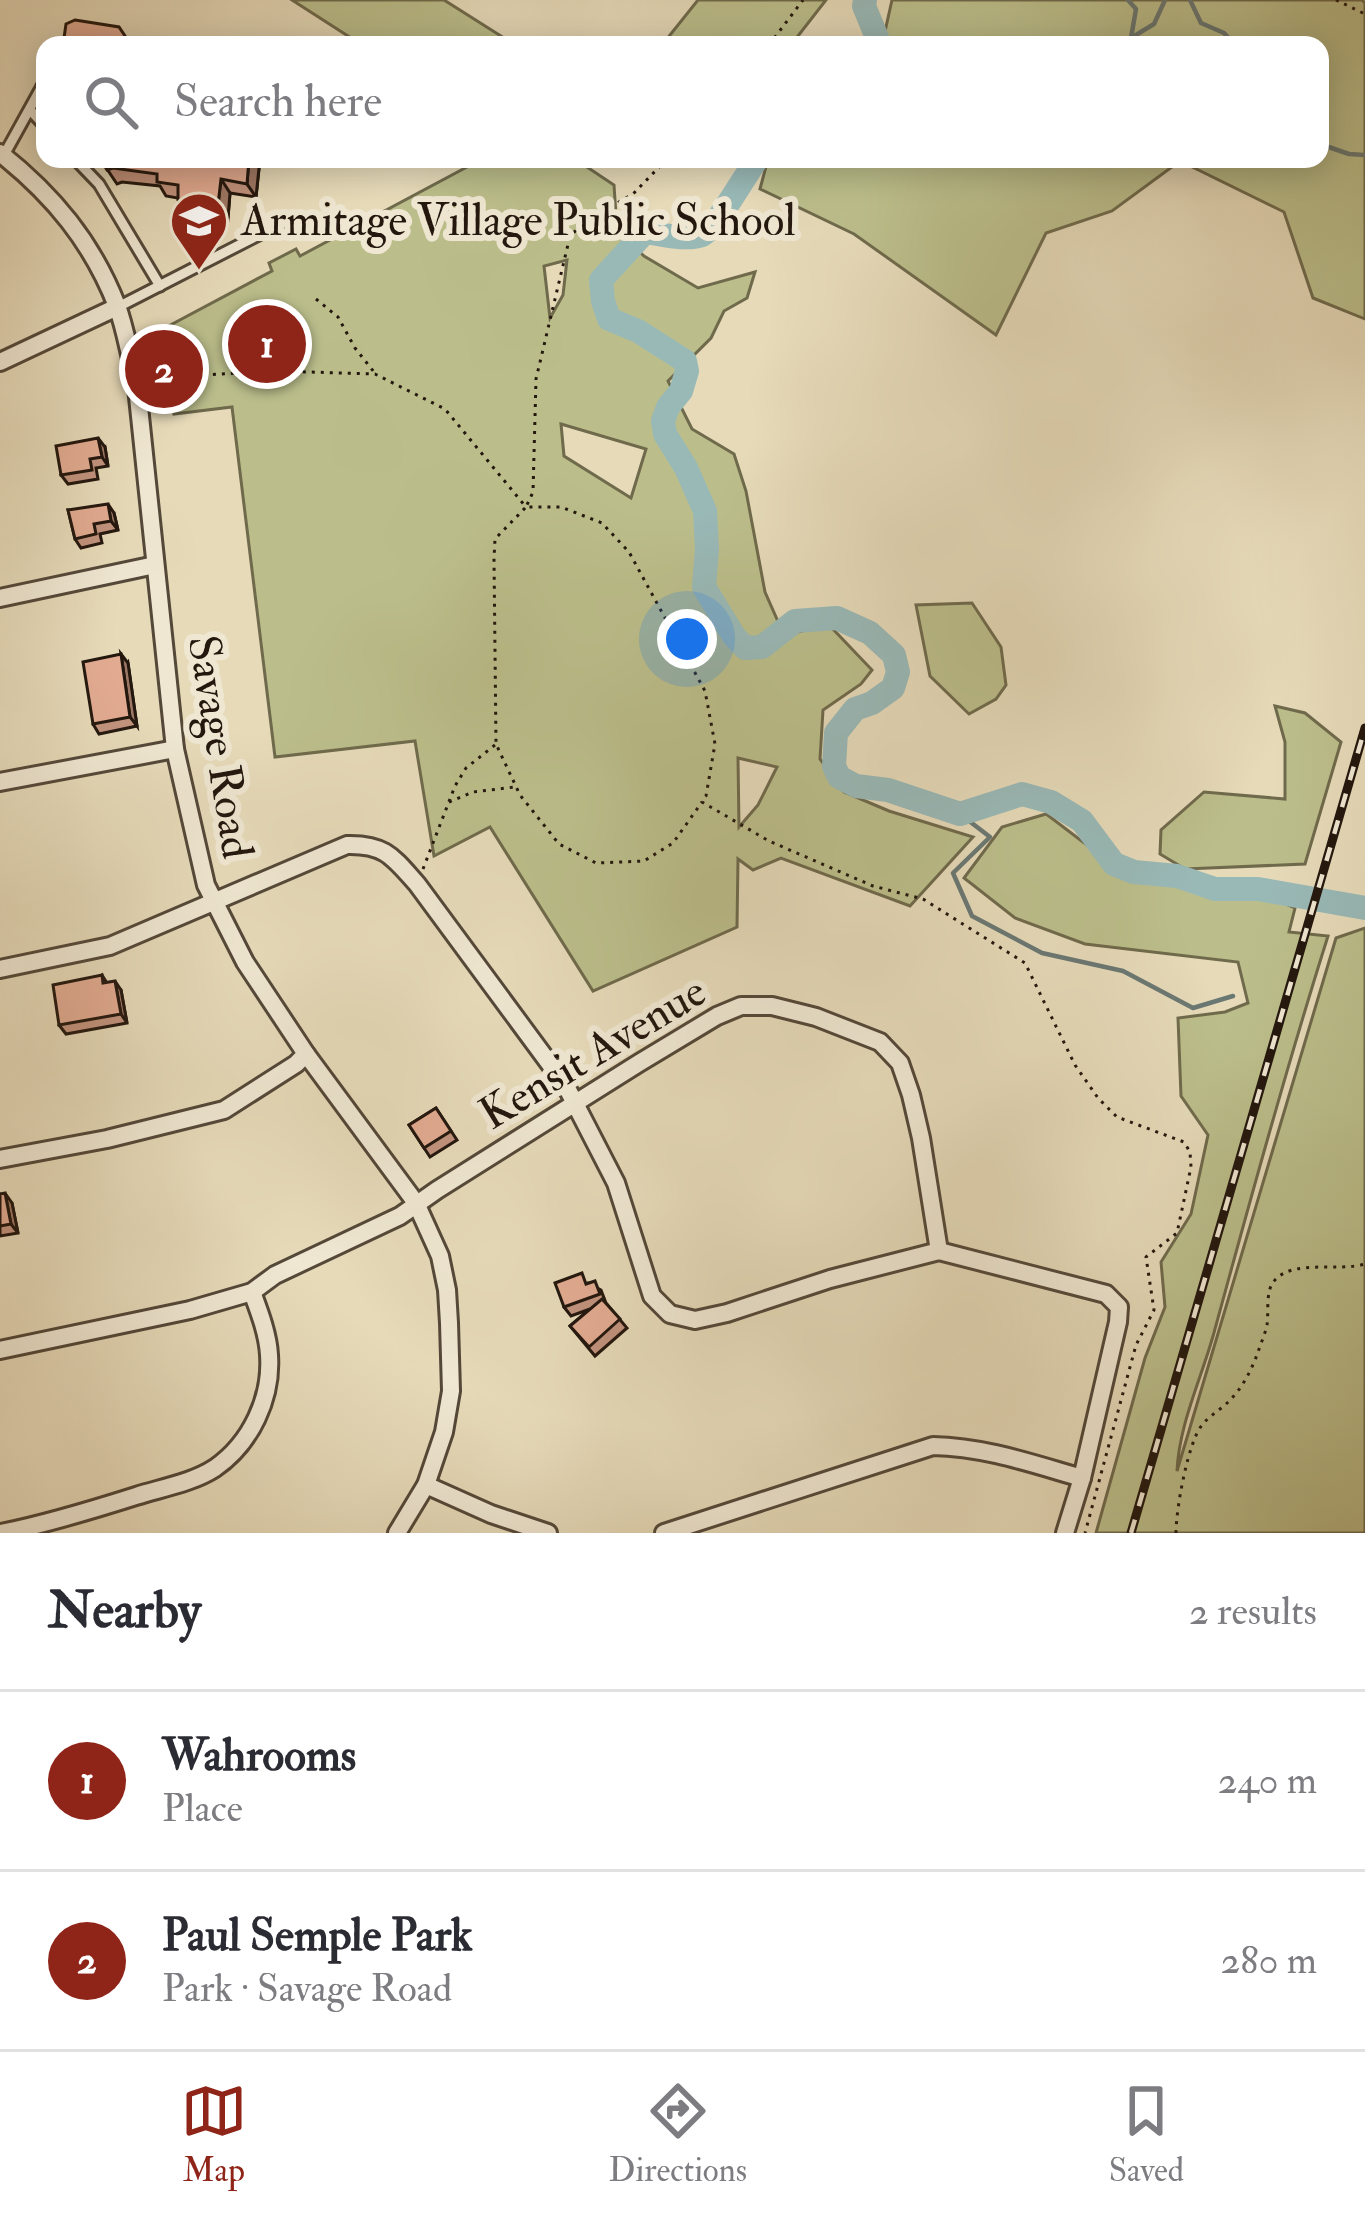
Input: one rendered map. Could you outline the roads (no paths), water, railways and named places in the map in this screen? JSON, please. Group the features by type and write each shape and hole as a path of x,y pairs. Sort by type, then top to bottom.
{"street":[{"name":"Savage Road","path":"2,154 48,194 69,220 117,307 136,378 176,749 214,904 245,962 306,1054 416,1203 440,1256 447,1290 451,1391 444,1432 426,1485 397,1533"},
{"path":"0,362 117,307"},
{"path":"0,598 154,565"},
{"path":"0,782 176,749"},
{"path":"0,969 110,946 347,845 373,845 392,856 417,884 566,1086 616,1183 652,1296 670,1314 695,1320 727,1313 830,1279 939,1251 1106,1294 1119,1307 1118,1322 1065,1533"},
{"name":"Kensit Avenue","path":"0,1350 190,1310 252,1292 275,1275 400,1216 717,1016 741,1006 772,1006 855,1031 880,1042 900,1063 921,1138 939,1251"},
{"path":"0,1160 224,1110 306,1054"},
{"path":"1,1533 190,1479 214,1468 236,1449 261,1410 267,1384 269,1354 252,1292"},
{"path":"664,1533 934,1446 1006,1456 1082,1478"},
{"path":"426,1485 548,1533"}],"lane":[{"path":"2,154 36,98"},
{"path":"30,110 36,116"},
{"path":"84,168 99,184 160,286"},
{"path":"117,307 284,222"}],"waterway":[{"path":"865,0 876,36"},
{"path":"1128,0 1136,9 1131,36"},
{"path":"1134,36 1154,24 1165,0"},
{"path":"1190,0 1201,23 1227,36"},
{"path":"1329,147 1365,155"},
{"path":"751,168 702,235 645,232 601,280 603,301 609,319 685,361 681,391 663,421 665,434 705,511 704,587 734,636 745,648 762,647 795,621 837,618 870,633 894,655 898,672 893,688 855,709 836,733 834,766 839,777 856,786 888,790 960,814 1022,794 1051,802 1082,821 1114,864 1134,872 1177,876 1215,889 1258,889 1365,908"},
{"path":"960,814 990,837 953,873 972,916 1042,953 1123,971 1193,1008 1233,996"}],"railway":[{"path":"1131,1533 1365,728"}],"place":[{"name":"Armitage Village Public School","path":"199,272"},
{"name":"Wahrooms","path":"267,344"},
{"name":"Paul Semple Park","path":"164,369"}]}
